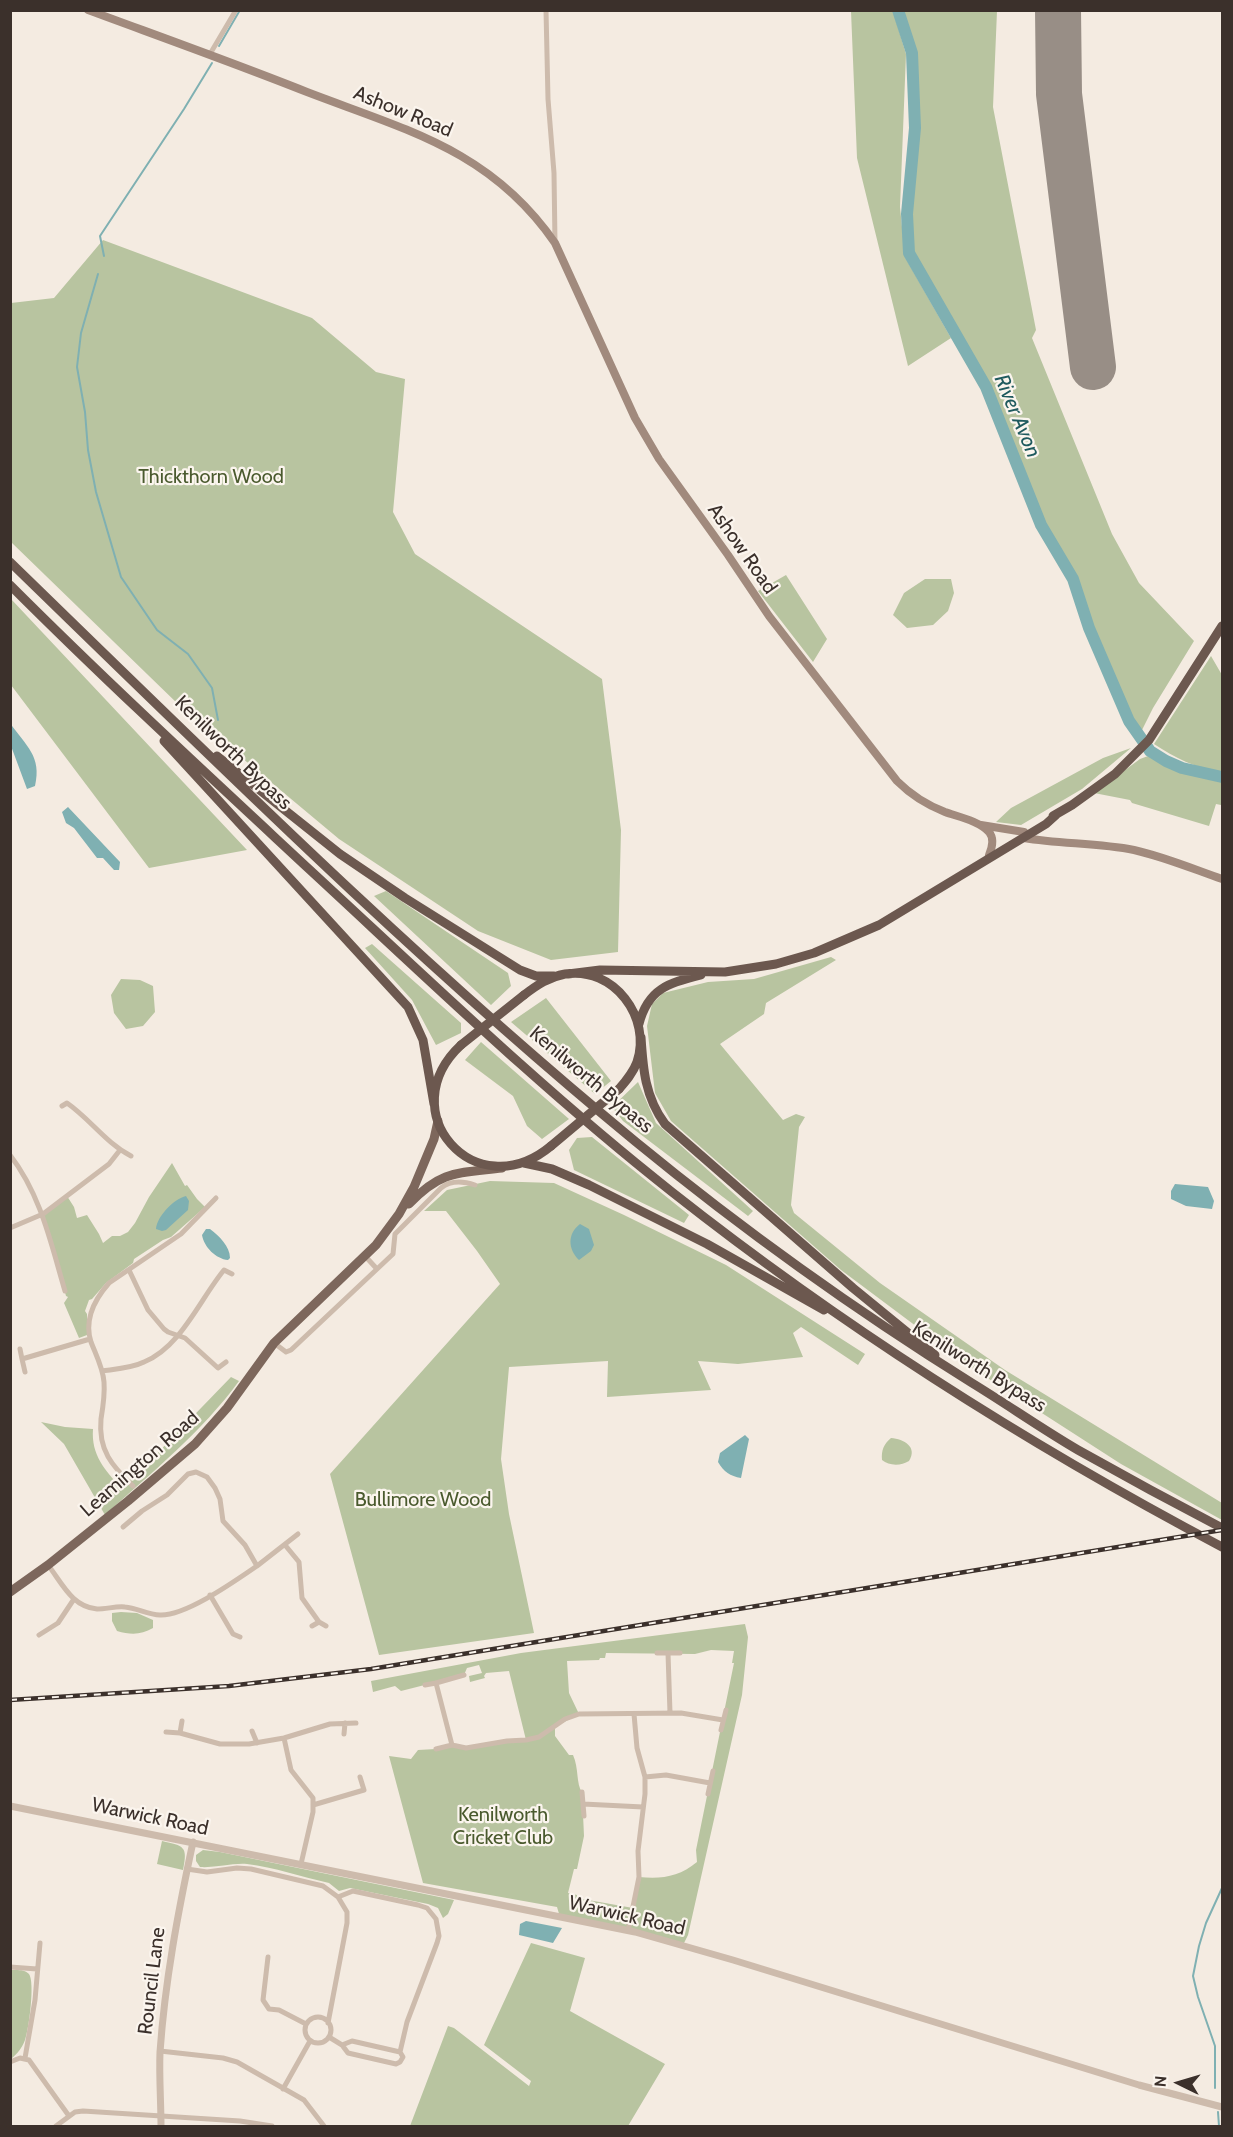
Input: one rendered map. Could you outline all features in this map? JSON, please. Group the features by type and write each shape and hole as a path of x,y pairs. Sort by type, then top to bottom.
{"highway":[{"name":"Kenilworth Bypass","path":"10,562 411,947 540,1062 638,1144 820,1282 910,1344 1074,1448 1222,1528"},
{"name":"Kenilworth Bypass","path":"10,585 134,705 527,1071 672,1192 763,1262 951,1391 1171,1520 1222,1547"},
{"path":"639,1024 648,1001 658,991 674,982 709,973 776,964 836,945 879,925 987,857 990,858 1043,820 1096,788 1129,760 1157,730 1222,626"},
{"path":"134,705 195,777 408,1007 423,1040 438,1121 447,1139 460,1152 475,1161 504,1167 524,1163 538,1156 619,1089 637,1063 640,1037"},
{"path":"171,719 340,854 520,970 536,975 555,976 600,970 675,970 709,973"},
{"path":"1024,835 1046,824 1056,814"},
{"path":"568,974 577,973 599,978 626,998 639,1024 647,1088 653,1105 665,1124 853,1288 971,1383"},
{"path":"434,1104 440,1073 450,1055 524,995 555,976"},
{"path":"524,1163 552,1169 589,1185 707,1244 858,1329"}],"main road":[{"name":"Ashow Road","path":"88,10 406,129 453,150 494,177 520,198 540,220 555,243 635,418 659,459 769,616 831,699 897,781 911,794 929,805 976,824 1061,843 1134,850 1171,860 1222,879"},
{"path":"976,824 989,832 992,839 987,857"},
{"path":"1046,824 1044,832 1047,837 1061,843"},
{"name":"Leamington Road","path":"399,1214 428,1155 435,1138 438,1121"},
{"name":"Leamington Road","path":"10,1592 48,1565 146,1487 195,1444 219,1419 274,1343 365,1256 399,1214 424,1189 444,1176 504,1167"}],"street":[{"path":"210,54 236,10"},
{"name":"Ashow Road","path":"546,10 555,243"},
{"path":"68,1095 65,1104 86,1116 99,1133 120,1150 131,1155"},
{"path":"10,1228 43,1215 52,1205 72,1194 109,1164 120,1150"},
{"path":"10,1155 25,1174 43,1215 65,1291"},
{"path":"274,1343 286,1352 291,1350 394,1252 395,1234 441,1188 457,1182 475,1185"},
{"path":"146,1487 133,1486 118,1470 103,1447 100,1437 105,1384 90,1339 89,1321 92,1308 99,1294 109,1283 181,1234 216,1198"},
{"path":"365,1256 377,1269"},
{"path":"217,1265 232,1274"},
{"path":"129,1270 148,1310 164,1329 194,1344 218,1368"},
{"path":"102,1371 142,1364 156,1357 195,1313 224,1270"},
{"path":"22,1359 90,1339"},
{"path":"20,1349 25,1372"},
{"path":"213,1373 225,1362"},
{"path":"198,1473 201,1465"},
{"path":"123,1527 167,1495 188,1474 198,1473 207,1477 215,1488 220,1499 223,1521 244,1545 257,1566"},
{"path":"131,1499 133,1486"},
{"path":"48,1565 74,1599 83,1605 94,1608 125,1607 166,1615 183,1611 210,1595 257,1566 298,1534"},
{"path":"285,1545 299,1562 302,1598 319,1622 326,1626"},
{"path":"210,1595 236,1635 226,1637"},
{"path":"39,1635 64,1617 74,1599"},
{"path":"312,1626 319,1622"},
{"path":"48,1630 52,1637"},
{"path":"657,1653 680,1653"},
{"path":"668,1653 670,1713"},
{"path":"425,1685 464,1675"},
{"path":"436,1683 452,1745"},
{"path":"721,1731 726,1710"},
{"path":"436,1749 452,1745 466,1748 539,1737 565,1719 579,1714 681,1713 723,1720"},
{"path":"628,1931 639,1877 638,1851 645,1777 637,1748 634,1714"},
{"path":"180,1733 182,1721"},
{"path":"344,1734 345,1723"},
{"path":"165,1732 180,1733 220,1744 257,1743 284,1738 330,1724 356,1723"},
{"path":"252,1731 257,1743"},
{"path":"284,1738 291,1770 309,1792 313,1805 301,1864"},
{"path":"708,1794 713,1772"},
{"path":"645,1777 666,1775 710,1783"},
{"path":"360,1777 368,1798"},
{"path":"313,1805 364,1790"},
{"path":"582,1792 584,1816"},
{"path":"583,1804 643,1807"},
{"name":"Warwick Road","path":"10,1806 628,1931 683,1945 1148,2088 1222,2108"},
{"name":"Rouncil Lane","path":"161,2127 160,2050 171,1955 193,1842"},
{"path":"187,1869 207,1872 237,1868 251,1869 323,1886 338,1897 347,1912 347,1923 328,2023 329,2037 321,2043 310,2041 305,2034 306,2024 310,2020 319,2017 328,2023"},
{"path":"329,2037 342,2045 348,2053 396,2064 402,2061 400,2052 407,2022 439,1936 436,1919 427,1908 353,1891 338,1897"},
{"path":"25,2058 35,2000 40,1943"},
{"path":"268,1958 263,2000 265,2005 269,2009 279,2010 306,2024"},
{"path":"10,1966 37,1969"},
{"path":"283,2089 310,2041"},
{"path":"342,2045 352,2041 400,2052"},
{"path":"160,2050 229,2059 304,2100 324,2127"},
{"path":"10,2062 17,2058 25,2058 34,2064 69,2116"},
{"path":"56,2127 75,2112 83,2111 240,2121 272,2127"}],"green space":[{"path":"851,11 893,11 906,54 900,207 905,257 951,338 908,366 857,158"},
{"path":"898,11 997,11 993,107 1036,330 1032,338 1112,534 1139,583 1194,641 1153,708 1139,736 1115,691 1089,628 1073,579 1041,525 986,387 909,253 907,214 915,128 912,53"},
{"name":"Thickthorn Wood","path":"103,240 312,318 376,372 405,379 393,512 415,554 602,679 621,830 618,952 551,960 478,931 339,839 181,707 11,542 11,303 54,298"},
{"path":"786,575 827,639 813,662 758,591"},
{"path":"925,579 951,579 954,593 948,611 933,625 907,628 893,615 904,593"},
{"path":"11,599 247,850 149,868 11,685"},
{"path":"1211,656 1222,675 1222,773 1186,762 1154,744"},
{"path":"1131,748 1082,789 1021,825 996,822 1011,808 1103,758"},
{"path":"1148,756 1185,773 1222,780 1222,802 1221,805 1216,804 1209,826 1132,803 1130,800 1094,793 1140,759"},
{"path":"386,891 508,973 511,986 491,1005 374,896"},
{"path":"372,944 461,1023 461,1033 436,1045 412,1000 365,948"},
{"path":"831,957 836,960 766,1003 764,1014 720,1044 783,1120 796,1114 805,1117 799,1127 791,1205 794,1213 880,1283 1005,1370 1222,1503 1222,1520 1121,1464 972,1368 841,1270 671,1121 655,1093 647,1026 652,1004 663,993 708,982 754,979"},
{"path":"121,979 140,980 153,986 155,1012 143,1026 126,1029 114,1013 111,995"},
{"path":"546,998 611,1081 595,1094 511,1022"},
{"path":"481,1042 569,1119 542,1139 527,1126 513,1096 465,1060"},
{"path":"638,1082 656,1123 753,1211 748,1216 623,1121 612,1107"},
{"path":"592,1137 689,1215 684,1223 574,1170 569,1150 577,1138"},
{"path":"172,1163 185,1186 187,1185 205,1207 171,1237 134,1259 133,1263 106,1283 89,1300 85,1311 87,1335 79,1338 64,1303 68,1297 43,1214 67,1196 74,1207 77,1218 87,1215 103,1243 112,1236 120,1236 128,1232"},
{"name":"Bullimore Wood","path":"490,1181 554,1183 624,1215 726,1265 865,1354 858,1365 801,1327 793,1333 803,1357 738,1364 698,1361 711,1390 607,1397 608,1361 509,1367 501,1459 509,1514 534,1633 379,1655 330,1474 500,1284 446,1211 424,1211 447,1190"},
{"path":"231,1377 239,1381 225,1400 176,1451 105,1515 64,1444 41,1422 93,1429 94,1447 100,1462 121,1488"},
{"path":"891,1438 905,1442 911,1448 909,1461 895,1465 882,1460 886,1443"},
{"path":"112,1613 137,1613 153,1620 153,1628 136,1634 117,1631 112,1621"},
{"name":"Kenilworth Cricket Club","path":"745,1624 748,1637 742,1695 688,1935 683,1945 560,1917 557,1907 423,1883 389,1756 411,1759 418,1750 452,1745 466,1748 526,1740 509,1671 486,1673 485,1678 470,1682 469,1676 482,1673 479,1665 467,1668 464,1675 401,1691 395,1686 373,1692 371,1681 521,1653","holes":["711,1650 734,1651 732,1663 734,1663 696,1850 697,1862 684,1871 670,1876 639,1877 633,1908 577,1898 577,1895 568,1893 574,1869 577,1869 584,1836 582,1792 575,1760 555,1736 555,1727 579,1714 569,1693 567,1661 599,1660 605,1658 606,1653 695,1654"]},
{"path":"162,1841 183,1848 185,1856 183,1870 157,1864"},
{"path":"203,1850 454,1900 448,1914 443,1918 438,1908 428,1904 350,1888 339,1891 329,1883 267,1867 241,1864 200,1867 196,1861 196,1855"},
{"path":"531,1943 585,1958 570,2011 665,2064 628,2126 410,2126 448,2026 454,2028 529,2086 531,2081 484,2045"},
{"path":"11,1970 20,1970 29,1974 31,1995 27,2034 19,2051 11,2059"}],"water":[{"path":"10,723 27,745 34,759 37,776 35,786 27,789 11,746"},
{"path":"68,807 120,862 119,870 114,870 103,858 97,858 74,828 66,823 62,812"},
{"path":"1175,1184 1208,1187 1214,1201 1212,1209 1186,1206 1171,1199 1171,1191"},
{"path":"186,1196 189,1201 188,1210 166,1230 156,1229 159,1219 167,1209"},
{"path":"580,1224 589,1229 594,1245 591,1251 579,1260 570,1242 573,1232"},
{"path":"206,1229 210,1229 217,1235 228,1249 230,1258 228,1260 215,1255 208,1248 202,1235"},
{"path":"745,1435 749,1439 741,1478 728,1473 718,1462 720,1453"},
{"path":"526,1921 562,1928 553,1943 519,1935 520,1924"}],"waterway":[{"path":"219,46 240,10"},
{"name":"River Avon","path":"898,10 912,53 915,128 907,214 909,253 986,387 1041,525 1073,579 1089,628 1129,721 1150,751 1166,761 1182,768 1222,777"},
{"path":"104,256 100,236 212,63"},
{"path":"98,274 81,333 77,367 96,492 121,577 157,630 188,654 212,688 218,720"},
{"path":"1215,2088 1215,2046 1193,1976 1206,1923 1222,1888"},
{"path":"1218,2112 1219,2126"}],"runway":[{"path":"1058,10 1059,94 1093,367"}],"railway":[{"path":"10,1700 229,1686 371,1669 1222,1530"}]}
